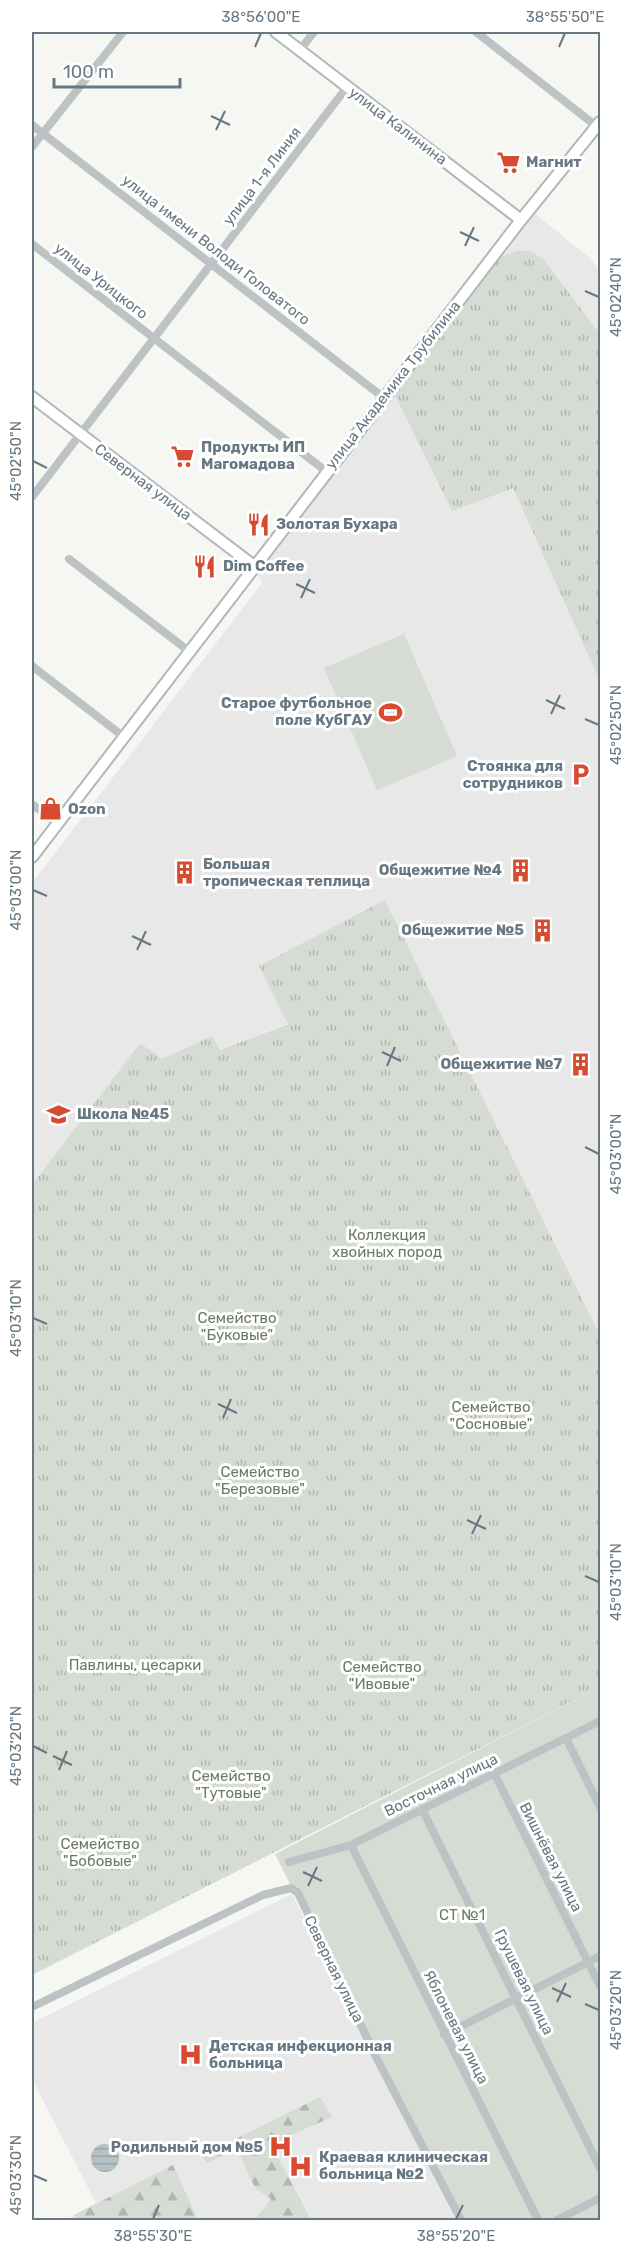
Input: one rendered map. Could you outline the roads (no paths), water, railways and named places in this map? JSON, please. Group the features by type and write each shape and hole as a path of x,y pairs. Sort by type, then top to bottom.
{"main road":[{"name":"улица Калинина","path":"276,32 521,219"},
{"name":"улица Академика Трубилина","path":"32,857 521,219 599,126"},
{"name":"Северная улица","path":"32,397 254,566"}],"street":[{"path":"32,147 123,32"},
{"path":"300,50 314,32"},
{"path":"476,32 599,126"},
{"name":"улица 1-я Линия","path":"32,497 82,435 347,87"},
{"name":"улица имени Володи Головатого","path":"32,125 213,263 384,398"},
{"name":"улица Урицкого","path":"32,244 154,339"},
{"path":"154,339 327,472"},
{"path":"69,559 190,652"},
{"path":"32,666 124,737"},
{"path":"32,804 56,823"},
{"name":"Восточная улица","path":"289,1862 351,1845 600,1720"},
{"path":"566,1738 600,1807"},
{"name":"Вишнёвая улица","path":"494,1773 600,1986"},
{"name":"Грушевая улица","path":"422,1809 518,1998 600,2168"},
{"name":"Яблоневая улица","path":"351,1845 538,2220"},
{"name":"Северная улица","path":"32,2007 262,1895 283,1888 291,1888 298,1893 376,2057 461,2220"},
{"path":"444,2035 600,1956"},
{"path":"557,2220 600,2201"}],"place":[{"name":"Магнит","path":"508,162"},
{"name":"Продукты ИП Магомадова","path":"183,456"},
{"name":"Золотая Бухара","path":"258,524"},
{"name":"Dim Coffee","path":"205,566"},
{"name":"Старое футбольное поле КубГАУ","path":"390,712"},
{"name":"Стоянка для сотрудников","path":"581,775"},
{"name":"Ozon","path":"50,809"},
{"name":"Общежитие №4","path":"520,870"},
{"name":"Большая тропическая теплица","path":"185,873"},
{"name":"Общежитие №5","path":"542,930"},
{"name":"Общежитие №7","path":"580,1064"},
{"name":"Школа №45","path":"59,1114"},
{"name":"Детская инфекционная больница","path":"191,2055"},
{"name":"Родильный дом №5","path":"281,2147"},
{"name":"Краевая клиническая больница №2","path":"301,2166"}],"park label":[{"name":"Коллекция хвойных пород","path":"387,1244"},
{"name":"Семейство \"Буковые\"","path":"237,1326"},
{"name":"Семейство \"Сосновые\"","path":"491,1416"},
{"name":"Семейство \"Березовые\"","path":"260,1480"},
{"name":"Павлины, цесарки","path":"135,1665"},
{"name":"Семейство \"Ивовые\"","path":"382,1676"},
{"name":"Семейство \"Тутовые\"","path":"231,1784"},
{"name":"Семейство \"Бобовые\"","path":"100,1852"},
{"name":"СТ №1","path":"462,1915"}]}
